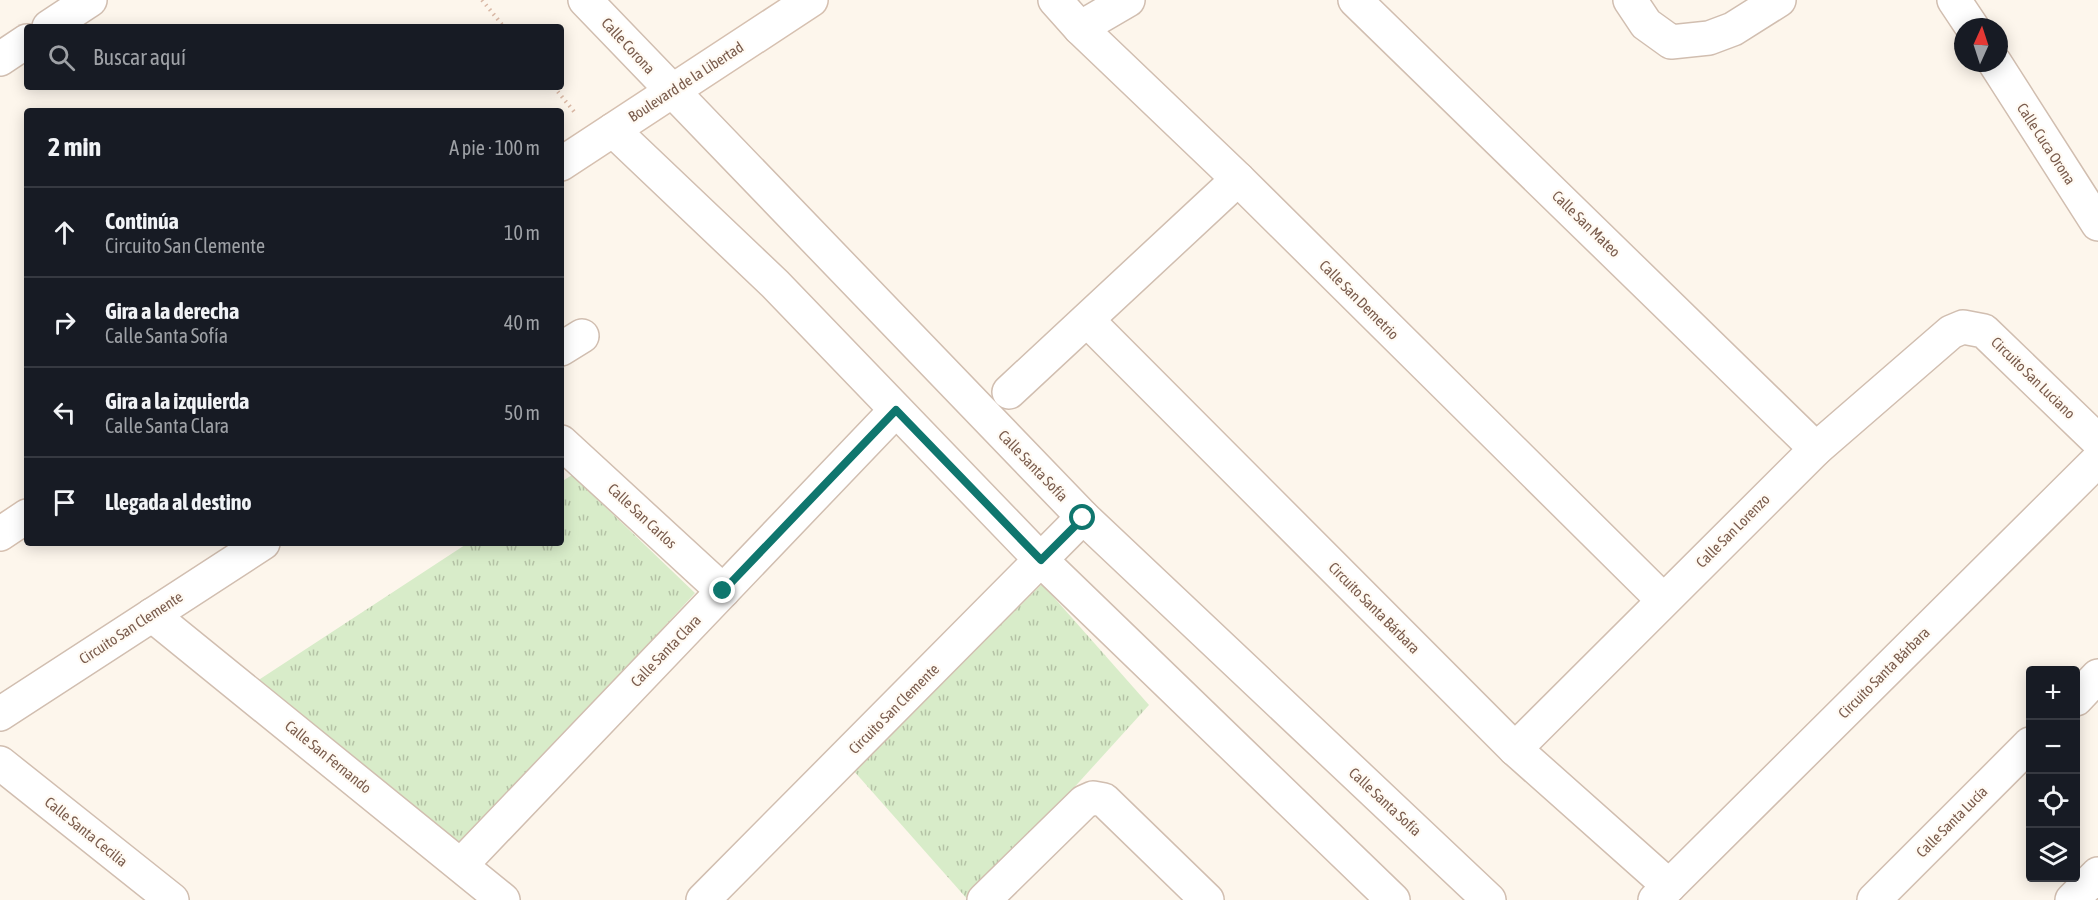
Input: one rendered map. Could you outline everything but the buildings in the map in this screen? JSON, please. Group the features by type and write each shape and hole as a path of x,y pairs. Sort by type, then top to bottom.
{"street":[{"path":"54,24 90,0"},
{"name":"Calle Corona","path":"585,0 672,92"},
{"name":"Boulevard de la Libertad","path":"564,162 811,0"},
{"name":"Calle San Demetrio","path":"1055,0 1080,28 1238,179 1663,600"},
{"path":"1080,28 1128,0"},
{"name":"Calle San Mateo","path":"1355,0 1816,449"},
{"path":"1630,0 1647,24 1671,42 1708,38 1733,30 1779,0"},
{"path":"1954,0 1966,18"},
{"path":"0,59 24,43"},
{"name":"Calle Cuca Orona","path":"2001,72 2098,224"},
{"name":"Calle Santa Sofía","path":"672,92 1083,518 1488,900"},
{"path":"613,130 775,284 1041,560 1393,900"},
{"path":"1009,392 1238,179"},
{"name":"Circuito Santa Bárbara","path":"1087,320 1662,893 2098,460"},
{"name":"Calle San Lorenzo","path":"1515,749 1816,449 1951,332 1963,327"},
{"name":"Circuito San Luciano","path":"1963,327 1984,331 2098,441"},
{"name":"Calle Santa Clara","path":"461,865 896,410"},
{"name":"Calle San Carlos","path":"564,445 723,591"},
{"path":"0,534 24,518"},
{"name":"Circuito San Clemente","path":"703,900 1083,518"},
{"name":"Circuito San Clemente","path":"0,714 258,546"},
{"name":"Calle San Fernando","path":"152,615 503,900"},
{"path":"2080,695 2098,676"},
{"name":"Calle Santa Lucía","path":"1874,900 2026,749"},
{"name":"Calle Santa Cecilia","path":"0,763 172,900"},
{"path":"984,900 1084,802 1094,798 1104,800 1207,900"},
{"path":"2072,900 2098,874"}],"path":[{"path":"482,0 502,24"}],"green space":[{"path":"572,475 695,593 458,852 254,683 463,546 564,546 564,480"},
{"path":"1042,584 1149,705 972,900 968,900 853,770"}],"route":[{"path":"723,591 896,410 1041,560 1083,518"}]}
